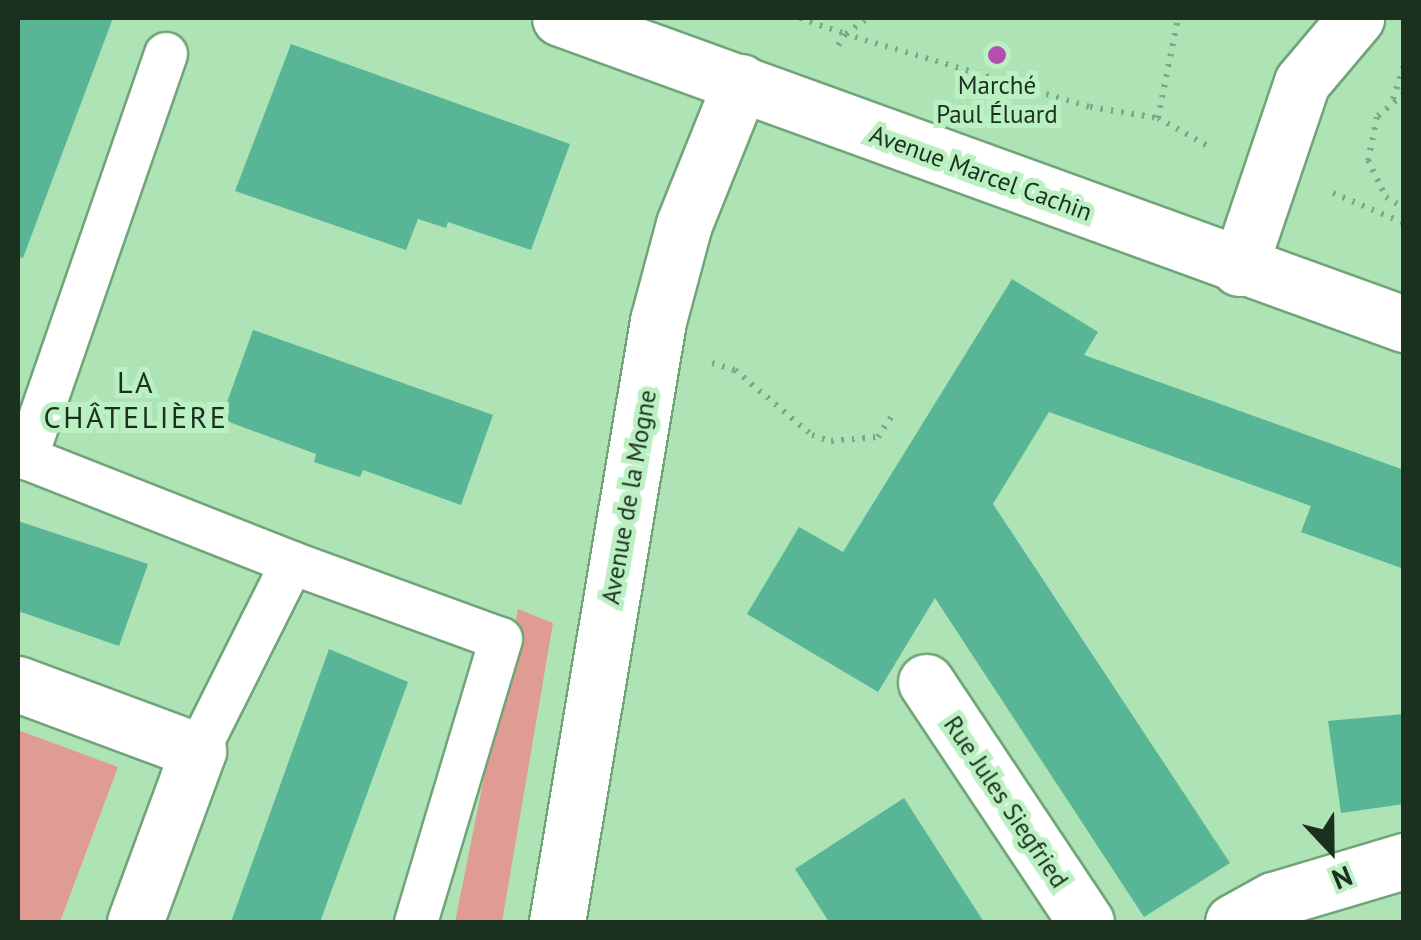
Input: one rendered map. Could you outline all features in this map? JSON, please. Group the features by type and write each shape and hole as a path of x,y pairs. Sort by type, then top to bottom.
{"street":[{"name":"Avenue Marcel Cachin","path":"560,18 1239,268 1404,324"},
{"path":"1239,268 1302,82 1356,18"},
{"name":"Avenue de la Mogne","path":"557,922 658,321 684,224 741,82"},
{"name":"Rue Jules Siegfried","path":"926,682 1086,922"},
{"path":"18,684 198,752 135,922"},
{"path":"1233,922 1273,900 1404,860"}],"lane":[{"path":"166,54 26,458 292,563 501,639 416,922"},
{"path":"198,752 292,563"}],"path":[{"path":"866,18 845,34 1090,106 1158,118 1189,141 1273,168 1404,222"},
{"path":"1158,118 1178,18"},
{"path":"1404,66 1392,100 1378,117 1368,160 1386,197 1404,208"},
{"path":"1392,100 1404,94"},
{"path":"711,363 735,370 812,435 832,441 878,437 894,412"}],"shaded area":[{"path":"518,609 553,623 502,922 455,922"},
{"path":"18,730 118,767 60,922 18,922"}],"building":[{"path":"18,18 113,18 23,258 18,257"},
{"path":"291,44 570,144 531,250 448,222 446,228 418,219 406,250 235,191"},
{"path":"1012,279 1098,332 1084,355 1404,470 1404,569 1301,532 1311,506 1049,412 993,504 1230,863 1144,917 935,598 878,692 747,614 799,527 843,552"},
{"path":"253,330 493,415 461,505 363,470 360,477 314,462 316,454 221,419"},
{"path":"18,521 148,564 119,646 18,611"},
{"path":"329,649 408,682 320,922 231,922"},
{"path":"1404,714 1404,804 1341,813 1328,721"},
{"path":"904,798 984,922 829,922 795,869"}],"place":[{"name":"Marché Paul Éluard","path":"997,55"}],"district":[{"name":"LA CHÂTELIÈRE","path":"136,399"}]}
